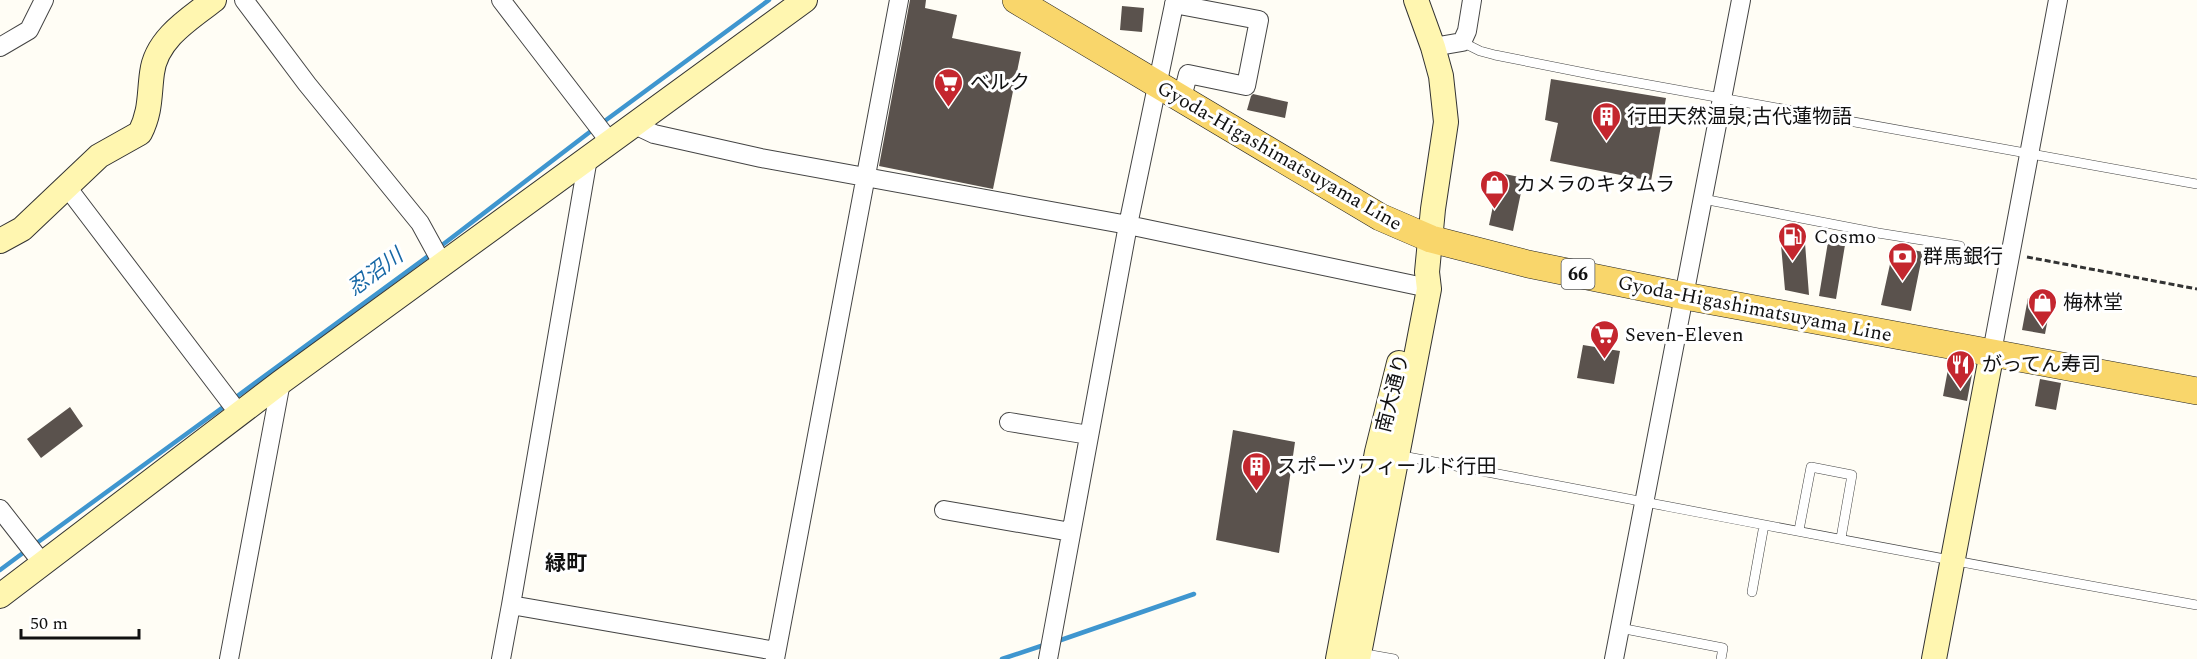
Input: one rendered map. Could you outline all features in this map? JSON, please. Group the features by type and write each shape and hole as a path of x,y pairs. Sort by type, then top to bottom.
{"main road":[{"name":"Gyoda-Higashimatsuyama Line","path":"1016,0 1380,217 1431,239 1528,264 1685,296 2197,391"}],"street":[{"path":"0,47 29,30 44,0"},
{"path":"0,241 22,229 99,156 140,133 150,104 152,71 161,46 182,24 214,0"},
{"path":"244,0 308,84 420,223 443,265"},
{"path":"501,0 610,142"},
{"path":"0,596 282,382 805,0"},
{"path":"511,604 775,655 899,0"},
{"name":"南大通り","path":"1349,655 1387,454 1429,289 1423,279 1431,239 1433,209 1446,122 1441,76 1416,0"},
{"path":"1433,47 1462,42 1467,31 1472,0"},
{"path":"1614,659 1741,0"},
{"path":"1934,659 2058,0"},
{"path":"1048,659 1128,225 1174,2 1259,20 1246,86 1188,74 1182,98"},
{"path":"635,125 654,134 761,158 1423,279"},
{"path":"501,659 588,158"},
{"path":"67,187 240,415"},
{"path":"229,659 282,382"},
{"path":"1009,422 1089,435"},
{"path":"0,508 43,564"},
{"path":"944,510 1071,532"}],"lane":[{"path":"1462,42 1495,55 1600,76 2197,184"},
{"path":"1703,199 1960,246"},
{"path":"1387,454 1841,538 1952,562 2197,605"},
{"path":"1798,531 1811,467 1852,475 1841,538"},
{"path":"1752,591 1764,525"},
{"path":"1620,628 1723,648 1721,659"},
{"path":"1349,655 1394,659"}],"path":[{"path":"1960,246 2000,253"},
{"path":"2020,256 2197,289"}],"building":[{"name":"ベルク","path":"910,0 926,0 925,8 957,15 952,38 1021,52 993,189 879,166"},
{"path":"1122,6 1144,8 1142,32 1120,30"},
{"name":"行田天然温泉;古代蓮物語","path":"1551,79 1666,98 1651,181 1550,161 1558,123 1545,120"},
{"path":"1253,94 1288,102 1285,118 1247,110"},
{"path":"1500,173 1524,178 1513,231 1489,225"},
{"path":"1828,242 1845,245 1836,299 1819,296"},
{"path":"1805,243 1809,295 1785,290 1781,245"},
{"path":"1894,246 1923,252 1911,311 1881,305"},
{"path":"2028,298 2051,302 2045,334 2022,330"},
{"path":"1583,345 1620,351 1614,384 1577,378"},
{"path":"1949,364 1973,369 1967,401 1943,396"},
{"path":"2040,379 2061,383 2056,410 2035,406"},
{"path":"70,407 83,426 41,458 27,439"},
{"name":"スポーツフィールド行田","path":"1233,430 1295,442 1279,553 1216,540"}],"waterway":[{"name":"忍沼川","path":"602,123 769,0"},
{"name":"忍沼川","path":"437,249 595,128"},
{"name":"忍沼川","path":"232,400 431,254"},
{"name":"忍沼川","path":"34,545 226,405"},
{"name":"忍沼川","path":"0,570 27,550"},
{"path":"1058,641 1194,594"},
{"path":"1002,659 1047,644"}],"place":[{"name":"ベルク","path":"949,108"},
{"name":"行田天然温泉;古代蓮物語","path":"1606,142"},
{"name":"カメラのキタムラ","path":"1495,210"},
{"name":"Cosmo","path":"1793,262"},
{"name":"群馬銀行","path":"1902,282"},
{"name":"梅林堂","path":"2042,328"},
{"name":"Seven-Eleven","path":"1604,360"},
{"name":"がってん寿司","path":"1961,390"},
{"name":"スポーツフィールド行田","path":"1256,492"}],"district":[{"name":"緑町","path":"566,563"}]}
